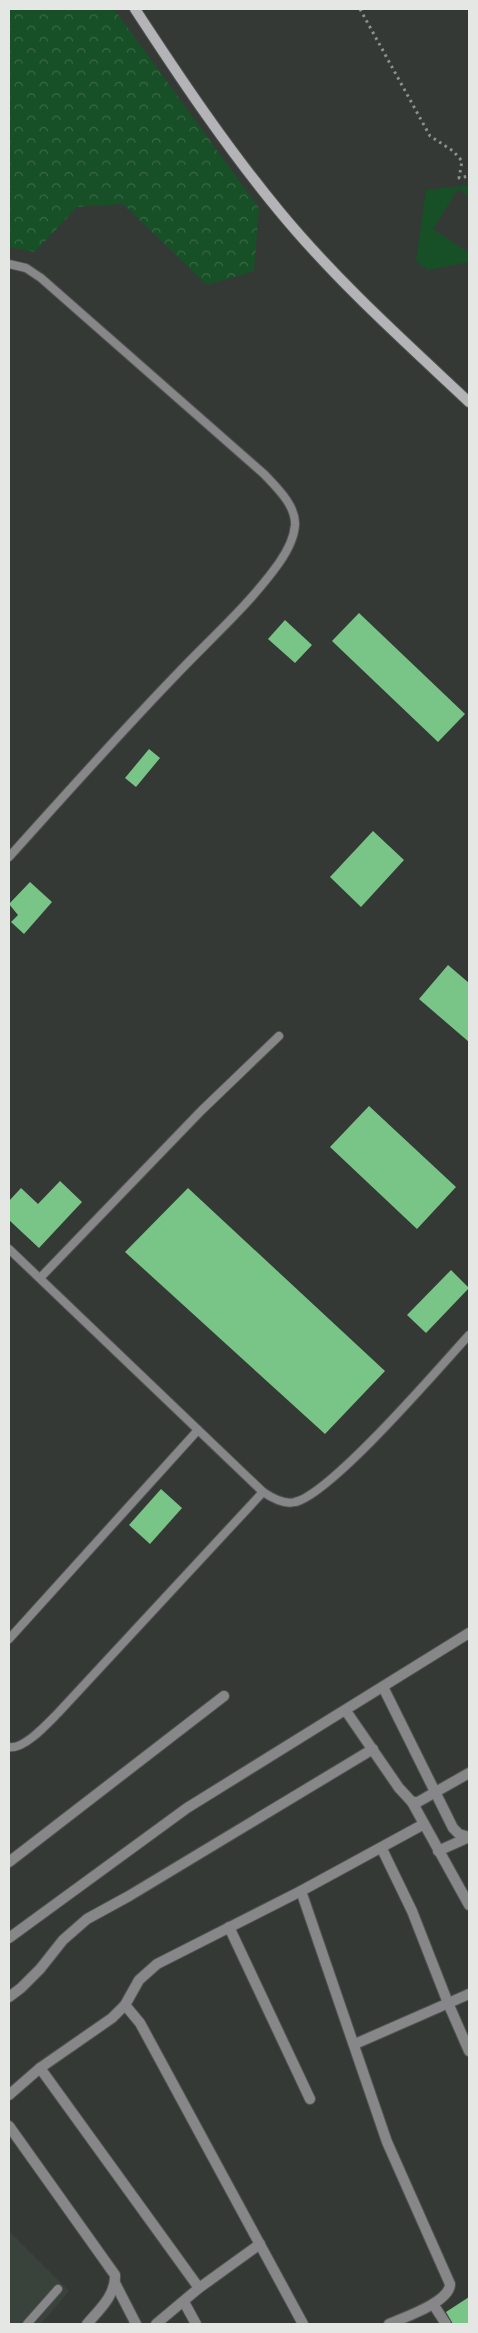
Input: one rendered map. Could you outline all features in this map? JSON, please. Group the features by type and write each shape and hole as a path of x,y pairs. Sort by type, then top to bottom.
{"street":[{"path":"134,9 184,83 279,212 330,268 469,402"},
{"path":"9,1938 187,1808 469,1633"},
{"path":"383,1687 454,1828 468,1838"},
{"path":"9,1862 224,1696"},
{"path":"346,1711 399,1788 412,1802 469,1905"},
{"path":"9,1997 40,1969 63,1940 88,1919 372,1749"},
{"path":"412,1802 418,1802 469,1773"},
{"path":"9,2095 40,2068 95,2031 124,2005 139,1980 150,1968 382,1849 424,1824"},
{"path":"438,1851 468,1838"},
{"path":"382,1849 412,1911 448,2003 469,2050"},
{"path":"301,1891 387,2142 450,2284 447,2295 433,2304 389,2324"},
{"path":"229,1927 310,2099"},
{"path":"355,2044 469,1994"},
{"path":"124,2005 140,2023 303,2324"},
{"path":"40,2068 199,2288"},
{"path":"9,2126 115,2275 115,2283 110,2296 86,2324"},
{"path":"156,2324 199,2288 260,2244"},
{"path":"115,2283 136,2324"},
{"path":"184,2302 196,2324"},
{"path":"433,2304 446,2324"}],"lane":[{"path":"9,264 26,268 41,278 264,474 284,496 295,524 291,540 274,570 239,610 175,676 9,856"},
{"path":"40,1278 202,1111 279,1036"},
{"path":"9,1249 263,1492 272,1498 286,1502 304,1499 354,1458 469,1335"},
{"path":"9,1640 198,1430"},
{"path":"9,1747 12,1748 30,1739 58,1713 263,1492"},
{"path":"27,2324 58,2289"}],"path":[{"path":"360,9 430,136 454,151 462,161 459,178 469,176"}],"shaded area":[{"path":"9,2231 69,2291 41,2324 9,2324"}],"green space":[{"path":"9,9 114,9 259,208 254,271 207,285 123,204 77,207 35,252 9,247"},
{"path":"469,185 469,196 458,189 433,229 469,253 469,262 428,270 416,261 426,190"}],"building":[{"path":"359,613 465,714 438,742 332,641"},
{"path":"285,620 312,645 295,663 268,639"},
{"path":"149,749 160,758 136,787 125,778"},
{"path":"373,831 404,860 361,907 330,877"},
{"path":"30,882 52,902 24,934 11,922 18,915 9,904"},
{"path":"448,965 469,983 469,1042 419,999"},
{"path":"369,1106 456,1187 417,1229 330,1147"},
{"path":"60,1181 82,1202 39,1248 9,1220 9,1201 21,1188 38,1204"},
{"path":"188,1188 385,1371 325,1434 125,1252"},
{"path":"451,1270 469,1288 426,1333 407,1315"},
{"path":"161,1489 182,1508 150,1544 129,1525"},
{"path":"469,2297 469,2324 453,2324 446,2312"}]}
